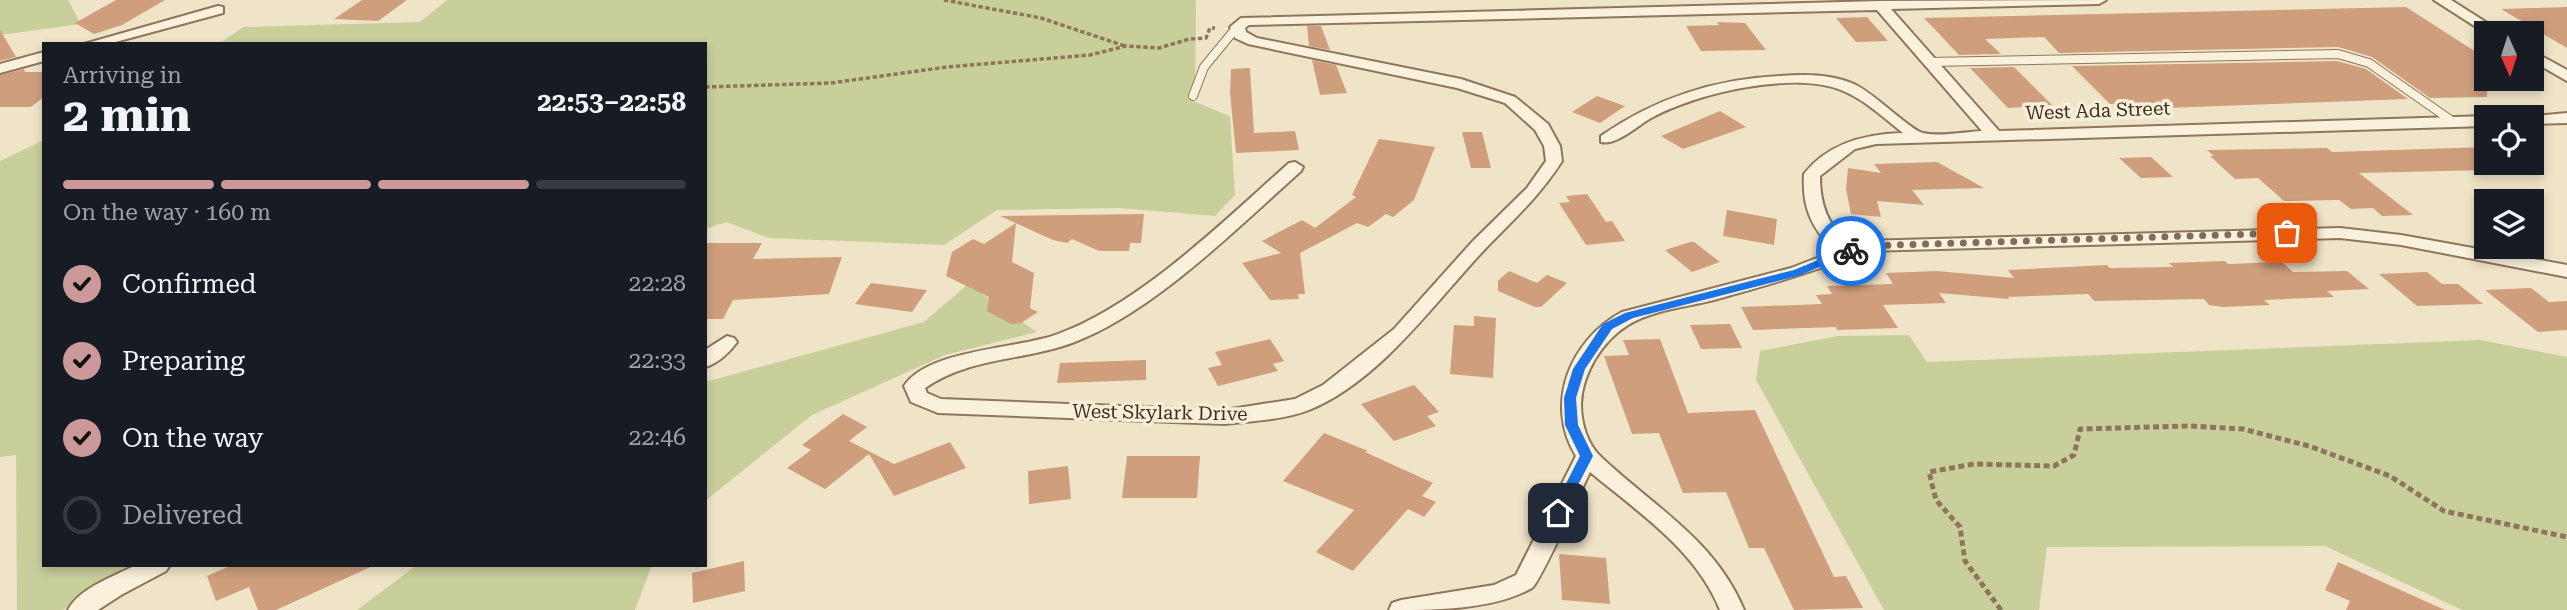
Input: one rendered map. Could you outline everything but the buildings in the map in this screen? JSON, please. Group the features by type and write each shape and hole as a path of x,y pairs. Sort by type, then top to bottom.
{"street":[{"path":"1241,24 1977,1 2099,0"},
{"path":"2441,0 2476,21"},
{"path":"1880,5 1993,134"},
{"path":"98,42 218,10"},
{"name":"West Skylark Drive","path":"1241,24 1240,35 1253,41 1461,84 1510,100 1542,127 1552,146 1554,161 1533,192 1479,246 1401,333 1331,390 1301,405 1266,413 1224,417 938,406 918,397 914,386 928,374 954,362 1039,345 1083,331 1185,262 1295,167"},
{"path":"0,69 42,58"},
{"path":"2544,62 2567,76"},
{"path":"1607,139 1656,107 1691,93 1731,83 1808,79 1850,88 1916,136"},
{"path":"2544,119 2567,118"},
{"name":"West Ada Street","path":"1846,252 1823,230 1812,208 1812,174 1849,146 1875,139 2474,121"},
{"path":"1732,610 1727,593 1710,566 1587,456 1572,425 1570,398 1579,369 1608,327 1629,316 1798,272 1863,246 2340,233 2401,240 2567,271"},
{"path":"707,359 727,342"},
{"path":"1401,610 1498,594 1525,581 1587,456"},
{"path":"80,610 112,588 154,567"}],"lane":[{"path":"1193,96 1195,82 1214,50 1241,24"},
{"path":"1929,62 2338,54 2369,63 2452,121"}],"path":[{"path":"944,0 1041,18 1126,46 1159,48 1189,39 1206,38 1210,29 1241,24"},
{"path":"707,88 831,83 947,67 1090,55 1126,46"},
{"path":"2001,610 1965,561 1960,527 1937,500 1929,472 1974,464 2054,466 2074,456 2080,429 2190,426 2243,429 2309,446 2390,476 2444,512 2567,537"}],"green space":[{"path":"0,0 68,0 81,24 0,35"},
{"path":"447,0 1196,0 1195,102 1230,116 1235,195 1215,216 1119,208 997,210 944,245 769,238 726,222 707,228 707,42 222,42 243,27 420,22"},
{"path":"42,141 42,567 133,567 63,610 17,610 16,455 0,457 0,161"},
{"path":"968,284 1037,332 945,355 812,415 707,499 707,381 924,322"},
{"path":"1909,335 1927,362 2480,340 2567,357 2567,610 2462,610 2325,546 2047,547 2039,610 1884,610 1756,380 1760,351 1838,336"},
{"path":"414,567 651,567 635,610 357,610"}],"way so far":[{"path":"1851,251 1863,246 2287,233"}],"route":[{"path":"1558,513 1587,456 1572,425 1570,398 1579,369 1608,327 1629,316 1798,272 1851,251"}]}
